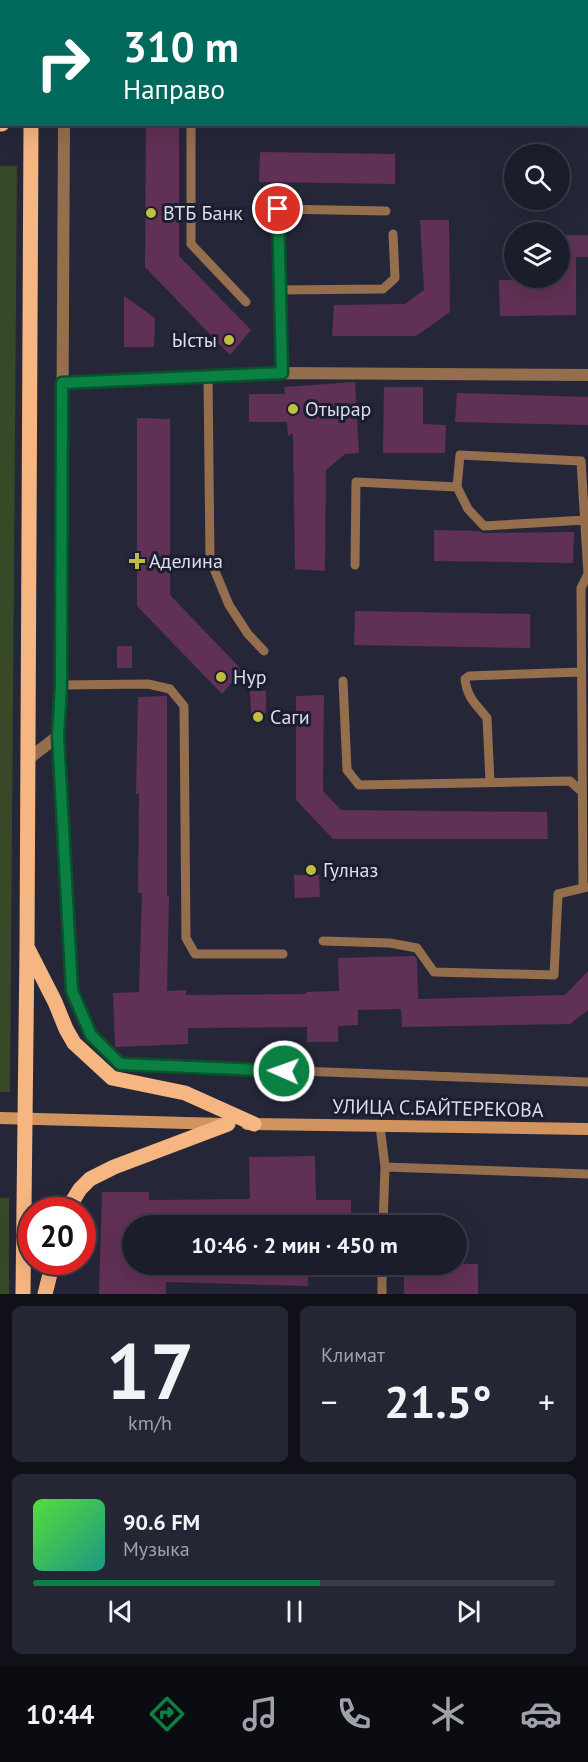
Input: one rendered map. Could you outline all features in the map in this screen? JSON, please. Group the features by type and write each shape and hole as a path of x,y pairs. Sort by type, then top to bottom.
{"main road":[{"path":"23,1294 26,1120 31,126"},
{"path":"27,948 74,1043 112,1078 185,1093 254,1124"},
{"name":"УЛИЦА С.БАЙТЕРЕКОВА","path":"0,1118 588,1129"},
{"path":"74,1197 90,1179 114,1167 228,1124"},
{"path":"45,1294 49,1275"}],"street":[{"path":"27,760 58,736 61,685 64,126"},
{"path":"62,383 282,373 588,375"}],"lane":[{"path":"191,126 191,244 246,302"},
{"path":"282,373 278,209 386,211"},
{"path":"279,290 383,289 395,278 393,234"},
{"path":"208,377 210,559 229,605 248,634 264,651"},
{"path":"323,941 390,943 417,948 434,972 554,975 558,894 586,887 582,792 581,588 588,574 585,520 581,460 460,455 457,487 468,509 484,526 585,520"},
{"path":"355,565 356,482 457,487"},
{"path":"490,782 487,718 472,702 466,691 465,679 469,676 581,672"},
{"path":"343,681 347,770 359,784 570,781 582,792"},
{"path":"61,685 148,684 170,689 184,706 186,938 195,954 284,954"},
{"path":"58,736 72,991 91,1035 120,1064 588,1082"},
{"path":"380,1126 385,1167 383,1215"},
{"path":"385,1167 588,1174"},
{"path":"382,1275 382,1294"}],"green space":[{"path":"0,166 17,166 10,1092 0,1092"},
{"path":"0,1198 9,1198 9,1294 0,1294"}],"building":[{"path":"146,126 179,126 179,256 251,330 230,355 145,267"},
{"path":"260,152 395,154 395,184 259,182"},
{"path":"420,220 449,220 450,312 416,336 332,336 334,305 405,304 424,290"},
{"path":"570,235 588,235 588,257 576,257 576,315 500,316 499,280 504,280 504,288 570,288"},
{"path":"124,296 155,318 154,347 124,347"},
{"path":"355,382 359,453 345,454 326,470 325,571 295,569 293,433 288,436 287,422 249,422 249,394 285,394 284,387"},
{"path":"384,387 423,387 423,424 446,425 445,453 383,453"},
{"path":"457,393 588,397 588,425 455,422"},
{"path":"137,418 170,419 170,595 242,670 222,694 137,606"},
{"path":"434,530 484,533 574,532 573,563 434,561"},
{"path":"355,611 530,614 530,648 354,645"},
{"path":"117,646 132,646 132,668 117,668"},
{"path":"250,691 266,691 266,713 251,713"},
{"path":"324,695 323,791 341,810 547,812 548,839 333,839 296,800 296,696"},
{"path":"167,696 167,896 169,896 167,991 186,990 186,995 306,994 306,992 339,991 338,958 414,956 417,959 418,999 565,995 588,971 588,1010 570,1024 402,1027 401,1009 358,1010 358,1025 338,1026 338,1042 307,1042 307,1027 188,1028 188,1044 115,1047 113,993 139,992 142,893 138,893 139,794 136,794 138,697"},
{"path":"294,875 319,875 320,897 295,898"},
{"path":"315,1156 316,1200 351,1200 351,1215 122,1215 122,1275 309,1275 308,1286 166,1282 166,1294 99,1294 102,1192 149,1192 149,1200 250,1199 249,1157"},
{"path":"467,1264 478,1264 478,1294 404,1294 404,1275 467,1275"}],"place":[{"name":"ВТБ Банк","path":"151,213"},
{"name":"Ысты","path":"229,340"},
{"name":"Отырар","path":"293,409"},
{"name":"Аделина","path":"137,561"},
{"name":"Нур","path":"221,677"},
{"name":"Саги","path":"258,717"},
{"name":"Гулназ","path":"311,870"}],"route":[{"path":"278,209 282,373 62,383 61,685 58,736 72,991 91,1035 120,1064 284,1071"}]}
